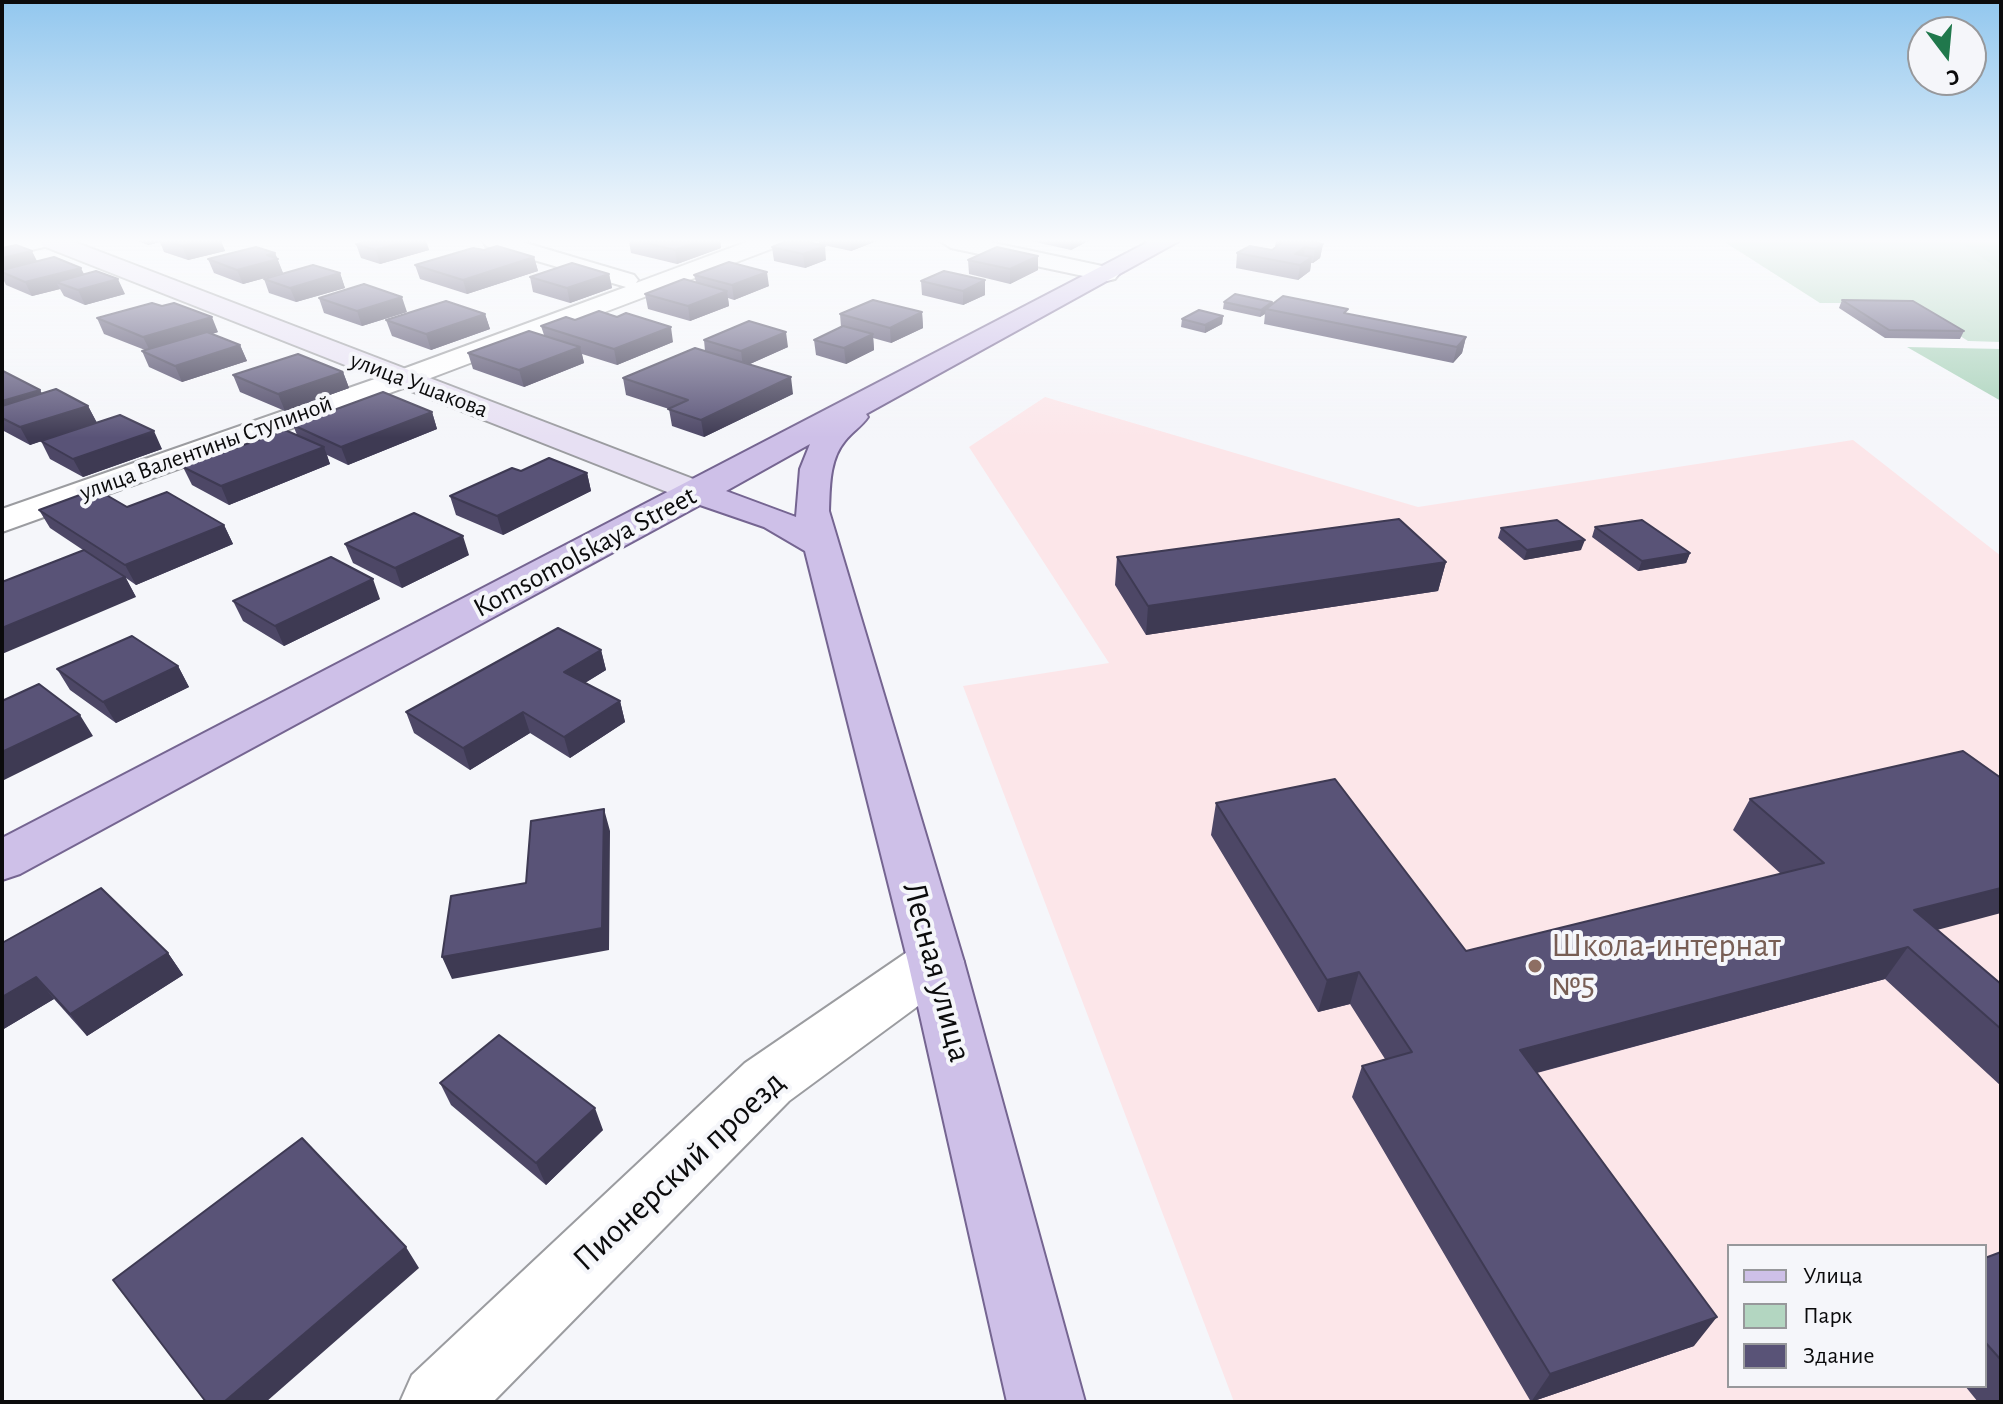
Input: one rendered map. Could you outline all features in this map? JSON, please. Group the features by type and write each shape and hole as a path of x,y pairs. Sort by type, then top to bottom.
{"main road":[{"name":"Komsomolskaya Street","path":"2,861 1046,307"},
{"name":"Лесная улица","path":"887,391 843,424 820,450 813,475 812,511 936,962 1046,1402"},
{"path":"697,492 776,520 819,544"}],"street":[{"name":"улица Ушакова","path":"218,307 697,492"},
{"name":"улица Валентины Ступиной","path":"8,513 402,379 594,307"},
{"name":"Пионерский проезд","path":"439,1402 767,1082 936,962"}],"shaded area":[{"name":"Школа-интернат №5","path":"1045,397 1418,507 1853,440 2001,556 2001,1402 1234,1402 963,686 1109,663 969,447"}],"green space":[{"path":"1914,307 2001,307 2001,342 1968,341"},
{"path":"1907,347 2001,349 2001,401"}],"building":[{"path":"139,307 184,307 212,317 143,337 97,318"},
{"path":"344,307 371,307 357,311"},
{"path":"429,307 463,307 485,314 426,334 386,320"},
{"path":"858,307 900,307 922,312 890,328 840,314"},
{"path":"1336,307 1348,309 1344,313 1466,337 1457,347 1266,309"},
{"path":"1852,307 1922,307 1964,331 1889,330"},
{"path":"1199,310 1223,316 1205,325 1182,319"},
{"path":"599,311 617,317 626,313 671,327 614,349 541,326 566,317 575,320"},
{"path":"749,321 786,332 741,351 704,340"},
{"path":"843,326 873,334 844,348 814,340"},
{"path":"529,331 580,347 519,370 468,353"},
{"path":"207,332 240,345 175,366 142,351"},
{"path":"695,348 791,377 701,420 668,409 688,400 623,378"},
{"path":"298,354 343,372 278,394 233,375"},
{"path":"3,371 40,390 2,401"},
{"path":"56,389 88,406 20,427 2,418 2,406"},
{"path":"383,392 432,412 341,447 293,425"},
{"path":"120,415 154,431 73,459 41,441"},
{"path":"285,430 324,447 221,486 183,467"},
{"path":"549,458 587,473 497,516 450,496 512,468 521,471"},
{"path":"96,489 127,507 167,492 224,525 125,565 39,510"},
{"path":"414,513 463,536 395,568 345,544"},
{"path":"1399,519 1446,562 1148,606 1117,557"},
{"path":"1557,520 1585,540 1527,550 1501,528"},
{"path":"1642,520 1690,553 1642,561 1595,527"},
{"path":"84,550 125,577 2,628 2,582"},
{"path":"331,557 373,579 275,626 233,601"},
{"path":"558,628 601,650 564,672 620,701 564,737 523,712 463,748 406,712"},
{"path":"132,636 178,666 103,702 57,669"},
{"path":"39,684 80,715 2,752 2,701"},
{"path":"1963,751 2001,778 2001,888 1914,910 2001,984 2001,1029 1908,947 1520,1050 1717,1317 1550,1374 1362,1066 1412,1052 1359,972 1327,980 1216,803 1335,779 1466,951 1824,863 1750,799"},
{"path":"604,809 602,928 442,957 451,896 526,883 531,821"},
{"path":"101,888 168,953 70,1014 36,977 2,997 2,943"},
{"path":"499,1035 595,1108 536,1163 440,1083"},
{"path":"302,1138 406,1247 224,1402 206,1402 113,1280"},
{"path":"2001,1252 2001,1360 1987,1344 1987,1257"}],"place":[{"name":"Школа-интернат №5","path":"1535,966"}]}
